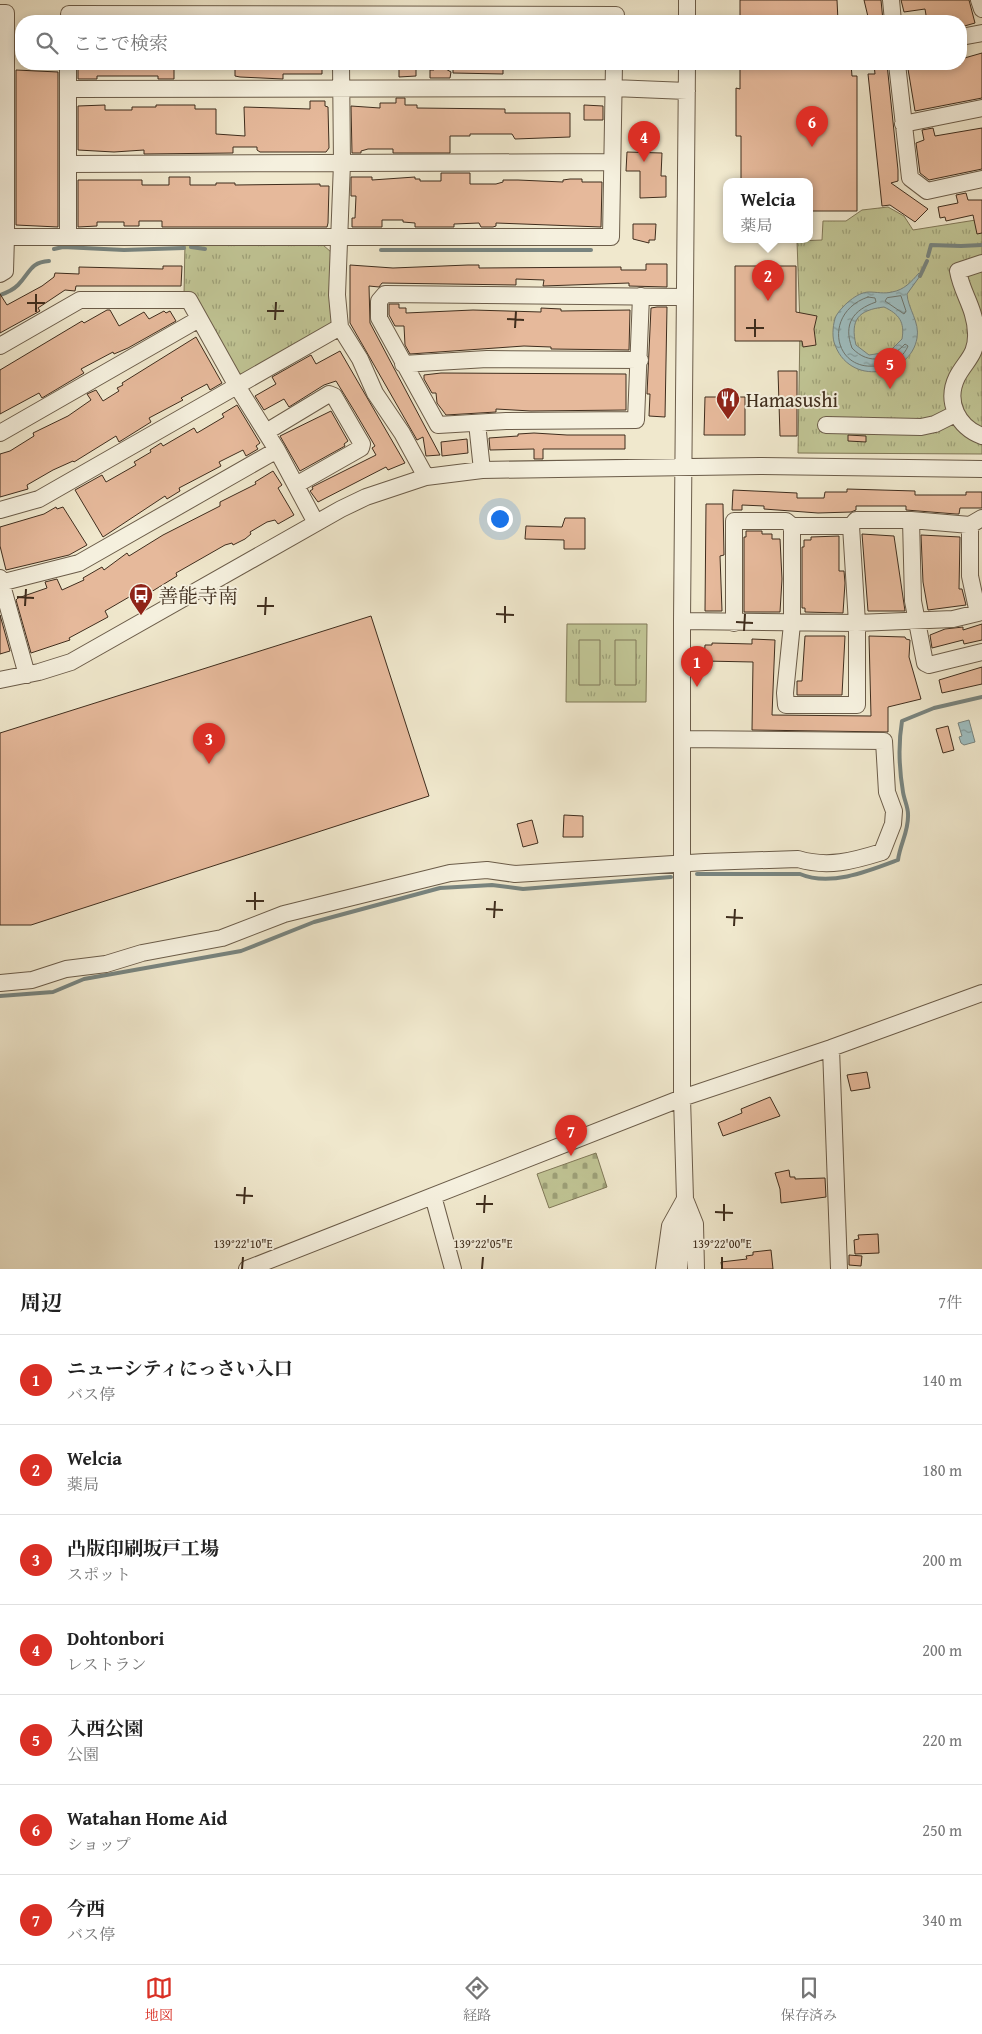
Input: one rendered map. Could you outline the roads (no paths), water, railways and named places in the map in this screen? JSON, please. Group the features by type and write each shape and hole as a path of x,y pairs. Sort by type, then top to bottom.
{"street":[{"path":"687,0 687,15"},
{"path":"891,0 892,15"},
{"path":"979,0 982,9"},
{"path":"69,12 616,15"},
{"path":"0,14 6,14 3,90 3,237 5,272 0,274"},
{"path":"967,37 982,33"},
{"path":"68,70 68,237"},
{"path":"341,70 342,163 337,295 340,327 360,359 375,393 402,433 426,478"},
{"path":"3,237 611,237 614,70"},
{"path":"679,1269 684,1199 682,1098 684,863 682,621 687,70"},
{"path":"898,70 910,178 927,191 982,179"},
{"path":"68,89 341,90 613,88 687,91"},
{"path":"903,124 982,108"},
{"path":"68,164 612,162"},
{"path":"982,263 958,271 960,282 973,308 976,343 974,352 956,379 955,414 967,429 982,436"},
{"path":"641,296 640,360 636,420 438,425 379,318 379,301 385,294 641,296 685,297"},
{"path":"0,346 80,300 189,300 237,386 277,450 316,523"},
{"path":"0,433 199,320"},
{"path":"0,510 39,500 340,327"},
{"path":"403,364 487,359 640,360"},
{"path":"266,432 329,394 334,396 362,444 361,448 296,485"},
{"path":"826,425 920,427 935,424 955,414"},
{"path":"477,423 482,470"},
{"path":"27,675 0,581 79,563 277,450"},
{"path":"0,680 27,675 71,662 316,523 366,498 426,478 482,470 683,467 982,469"},
{"path":"682,621 792,624 857,623 953,619 980,613 970,576 976,521 856,520 851,526 857,623 857,705 786,705 785,693 792,624 792,526"},
{"path":"911,520 913,601 925,663 929,665 982,652"},
{"path":"734,623 734,521 786,521 792,526 851,526"},
{"path":"0,983 32,980 66,969 106,964 142,953 222,938 284,914 450,873 487,870 515,874 684,863 798,860 813,864 838,864 882,852 893,824 894,810 887,792 884,741 683,739"},
{"path":"247,1269 682,1098 831,1048 982,993"},
{"path":"831,1048 839,1269"},
{"path":"433,1196 453,1269"},
{"path":"664,1269 670,1226 684,1199"},
{"path":"684,1199 694,1224 696,1269"}],"water":[{"path":"919,273 920,276 907,294 917,326 917,338 912,351 903,361 892,368 878,372 865,371 852,366 841,357 834,342 834,325 836,316 846,304 860,294 896,291 907,285","holes":["884,307 902,323 902,339 889,352 869,355 856,345 854,336 855,323 862,314 875,308"]},
{"path":"969,720 975,742 964,745 959,737 962,736 958,723"}],"waterway":[{"path":"928,256 931,245 982,245"},
{"path":"54,249 63,247 124,250 184,248"},
{"path":"191,247 205,249"},
{"path":"381,250 591,250"},
{"path":"0,295 16,287 38,263 49,261"},
{"path":"920,276 927,261"},
{"path":"697,874 800,874 824,879 862,873 898,860 908,820 900,765 902,721 934,708 982,697"},
{"path":"0,996 53,992 84,979 241,951 314,922 440,888 492,885 523,889 671,877"}],"place":[{"name":"Watahan Home Aid","path":"812,147"},
{"name":"Dohtonbori","path":"644,162"},
{"name":"Welcia","path":"768,301"},
{"name":"入西公園","path":"890,389"},
{"name":"Hamasushi","path":"728,420"},
{"name":"善能寺南","path":"141,616"},
{"name":"ニューシティにっさい入口","path":"697,687"},
{"name":"凸版印刷坂戸工場","path":"209,764"},
{"name":"今西","path":"571,1156"}]}
